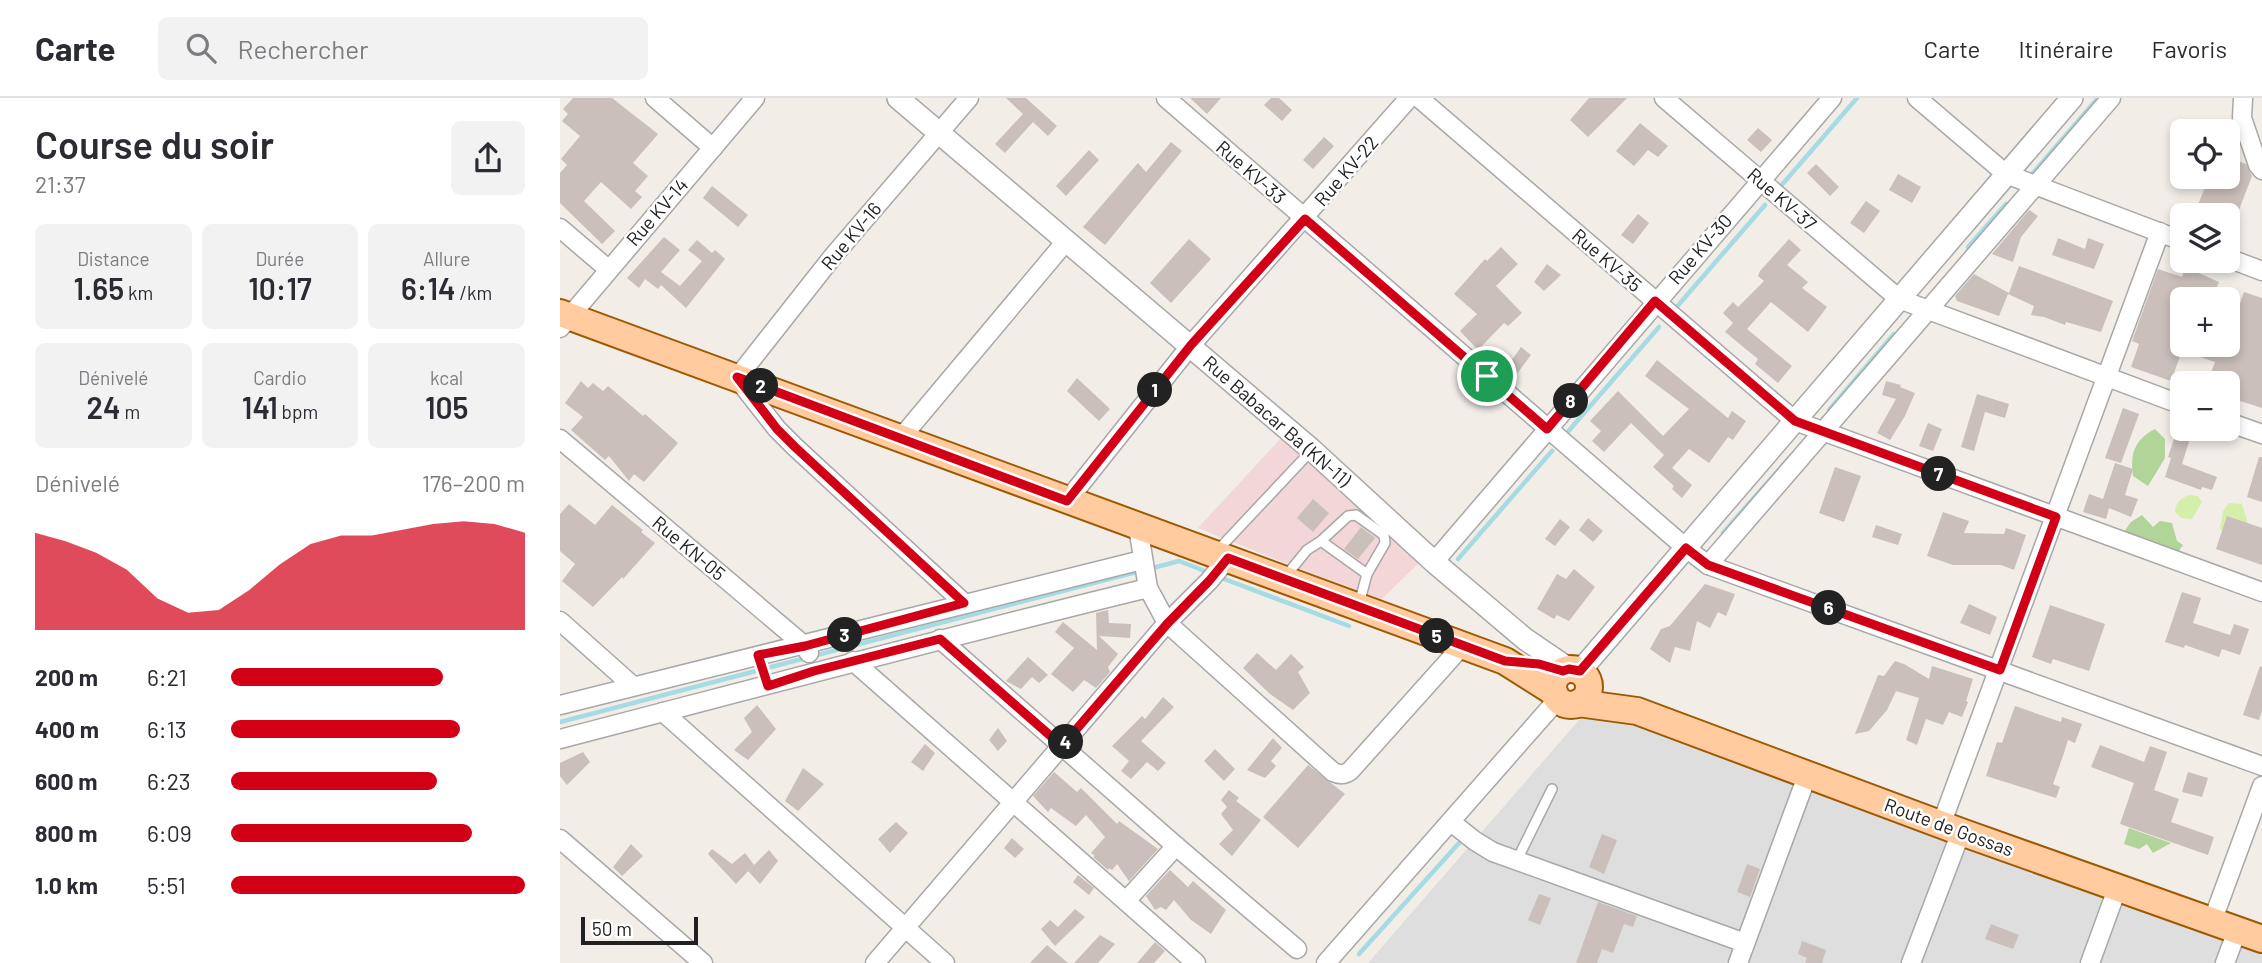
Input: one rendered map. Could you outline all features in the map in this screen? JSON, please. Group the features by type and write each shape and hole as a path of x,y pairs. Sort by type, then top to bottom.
{"main road":[{"name":"Route de Gossas","path":"563,319 737,377 1138,527 1218,565 1284,578 1462,646 1566,681 1807,776 2262,939"}],"street":[{"path":"655,98 713,148"},
{"name":"Rue KV-14","path":"563,319 755,98"},
{"name":"Rue Babacar Ba (KN-11)","path":"898,98 1191,345 1312,450 1434,562 1525,639"},
{"name":"Rue KV-16","path":"737,377 834,255 969,98"},
{"name":"Rue KV-33","path":"1166,98 1708,565 2262,766"},
{"name":"Rue KV-22","path":"1067,501 1191,345 1409,98"},
{"name":"Rue KV-35","path":"1419,98 1795,421"},
{"name":"Rue KV-37","path":"1664,98 1899,299 2170,401"},
{"name":"Rue KV-30","path":"1434,562 1655,301 1832,98"},
{"path":"1917,98 2006,174 2170,236"},
{"path":"1327,963 1451,822 1566,681 1686,548 2071,98"},
{"path":"1708,565 2111,98"},
{"path":"2243,98 2242,118 2262,170"},
{"path":"560,228 608,269"},
{"path":"1911,963 2000,670 2160,232"},
{"path":"900,439 1067,240"},
{"path":"2240,263 2262,271"},
{"path":"737,377 777,429 795,447 964,603"},
{"path":"1795,421 2262,592"},
{"path":"2240,426 2262,434"},
{"name":"Rue KN-05","path":"560,439 810,658"},
{"path":"1138,527 1145,574 1167,624 1338,774 1345,775 1350,771 1462,646"},
{"path":"875,963 1218,565"},
{"path":"560,705 633,686 763,670 810,658 964,603 1145,574"},
{"path":"560,739 663,712 763,670 810,658 853,661 940,639 1145,574"},
{"path":"560,621 633,686"},
{"path":"940,639 1297,949"},
{"path":"1525,639 1566,681"},
{"path":"1525,639 1566,681"},
{"path":"853,661 1196,963"},
{"path":"663,712 945,963"},
{"path":"1738,963 1807,776"},
{"path":"2225,963 2225,927 2262,786"},
{"path":"1451,822 1481,846 1745,943"},
{"path":"560,839 703,963"},
{"path":"1126,901 1176,846"},
{"path":"2090,963 2117,889"}],"lane":[{"path":"1218,565 1312,450"},
{"path":"1284,578 1307,550 1348,516 1356,515 1384,535 1385,543 1367,574 1358,607"},
{"path":"1321,541 1367,574"},
{"path":"1517,860 1552,789"}],"shaded area":[{"path":"1282,437 1426,556 1380,601 1198,528"},
{"path":"1610,712 2262,948 2262,963 1368,963 1579,720"}],"green space":[{"path":"2155,429 2165,439 2165,458 2148,486 2133,476 2132,461 2138,443"},
{"path":"2189,495 2198,496 2202,502 2192,519 2181,518 2175,512 2176,506"},
{"path":"2229,503 2242,504 2248,524 2234,535 2220,529 2223,511"},
{"path":"2142,515 2153,527 2160,521 2172,523 2177,541 2183,545 2176,555 2121,536 2131,522"},
{"path":"2129,828 2171,843 2153,853 2147,844 2139,849 2124,844"}],"building":[{"path":"573,98 612,98 658,134 633,163 648,176 635,191 642,197 631,209 601,182 584,201 615,231 602,244 560,203 560,173 567,165 561,159 580,136 562,121 568,114 563,109"},
{"path":"1006,98 1026,98 1057,126 1048,136 1033,122 1005,153 995,144 1023,114"},
{"path":"1190,98 1221,98 1207,114"},
{"path":"1271,98 1279,98 1292,110 1282,121 1264,105"},
{"path":"1589,98 1627,98 1588,137 1570,120"},
{"path":"1640,123 1668,146 1658,157 1648,150 1634,166 1616,151"},
{"path":"1758,128 1772,140 1761,152 1747,140"},
{"path":"1324,137 1334,146 1313,169 1303,160"},
{"path":"1171,142 1182,151 1105,245 1083,227 1138,163 1146,172"},
{"path":"1089,150 1099,160 1066,196 1056,186"},
{"path":"2240,162 2246,164 2252,176 2240,207 2240,203 2199,203 2204,189 2240,189"},
{"path":"1816,164 1839,187 1830,196 1807,173"},
{"path":"1898,174 1921,187 1912,203 1889,190"},
{"path":"712,186 748,215 738,227 703,198"},
{"path":"1866,201 1880,211 1864,233 1850,223"},
{"path":"2029,210 2038,216 2021,237 2013,262 1992,254"},
{"path":"1638,214 1649,223 1633,244 1621,235"},
{"path":"664,237 680,250 661,272 680,286 702,261 688,250 697,240 712,253 715,250 725,259 686,308 661,285 658,289 645,279 639,288 627,278"},
{"path":"2058,238 2085,249 2088,238 2104,244 2094,269 2052,255"},
{"path":"1189,239 1211,259 1171,303 1150,283"},
{"path":"1789,239 1801,250 1787,265 1808,282 1802,288 1827,307 1808,332 1771,302 1747,329 1792,366 1778,383 1755,364 1758,359 1725,332 1733,323 1723,313 1733,302 1738,307 1764,281 1758,276 1760,271"},
{"path":"1501,247 1518,264 1496,286 1522,313 1508,326 1504,323 1478,350 1460,331 1477,314 1454,294 1485,259 1487,261"},
{"path":"1547,264 1561,275 1544,291 1534,282"},
{"path":"2019,266 2113,301 2101,332 2031,315 2034,306 2008,294 1999,316 1957,301 1955,296 1974,274 2009,293"},
{"path":"2158,269 2182,277 2183,273 2199,273 2219,282 2217,287 2170,287 2170,357 2180,357 2175,371 2170,371 2170,381 2131,367 2139,344 2132,341"},
{"path":"2244,292 2262,298 2262,408 2240,401 2240,371 2212,371 2215,362 2200,357 2240,357 2240,304"},
{"path":"1521,347 1531,355 1516,375 1506,368"},
{"path":"1657,360 1728,418 1732,411 1746,421 1733,440 1728,437 1709,463 1689,449 1672,468 1692,485 1682,498 1672,489 1674,486 1653,467 1664,455 1631,423 1604,452 1592,441 1601,431 1590,421 1618,391 1663,436 1689,409 1645,376"},
{"path":"1077,378 1110,409 1099,421 1067,391"},
{"path":"581,381 588,388 593,383 603,391 608,386 678,443 644,482 634,474 629,481 609,456 605,460 571,430 583,417 565,403"},
{"path":"1886,381 1915,393 1890,440 1877,433 1896,399 1882,395"},
{"path":"1977,394 2009,404 2005,418 1985,412 1974,451 1961,447"},
{"path":"2123,408 2139,414 2121,463 2105,458"},
{"path":"1928,423 1942,429 1933,451 1919,446"},
{"path":"2173,441 2189,441 2182,464 2217,477 2212,490 2202,487 2201,490 2165,477 2171,458 2168,457"},
{"path":"2259,457 2262,457 2262,502 2247,497"},
{"path":"2115,463 2133,469 2125,495 2138,499 2131,517 2109,508 2106,519 2083,512 2089,494 2103,499"},
{"path":"1835,467 1861,476 1844,522 1819,513"},
{"path":"1313,499 1329,513 1313,532 1297,518"},
{"path":"569,504 595,525 612,505 655,543 593,607 562,581 575,564 560,551 560,514"},
{"path":"1943,512 1969,521 1964,533 2004,534 2006,528 2026,535 2014,570 2001,565 1953,565 1927,556"},
{"path":"2227,516 2262,528 2262,565 2216,549"},
{"path":"1588,518 1603,531 1593,542 1579,530"},
{"path":"1560,519 1570,527 1555,546 1545,539"},
{"path":"1876,525 1902,534 1898,545 1872,537"},
{"path":"1361,527 1375,538 1358,559 1344,549"},
{"path":"1574,569 1595,587 1569,621 1557,615 1554,619 1537,609 1557,574 1566,579"},
{"path":"1705,584 1735,594 1726,616 1718,612 1710,628 1697,621 1690,651 1675,647 1670,663 1650,649 1661,629 1670,626"},
{"path":"2182,592 2201,598 2193,623 2230,635 2234,624 2249,629 2240,655 2222,649 2219,657 2185,645 2184,648 2165,642"},
{"path":"1969,604 1997,617 1990,635 1960,623"},
{"path":"2050,605 2105,624 2089,671 2053,659 2051,664 2032,657"},
{"path":"1108,610 1109,623 1131,624 1130,638 1099,636 1118,654 1108,667 1110,672 1096,688 1084,680 1073,692 1051,674 1074,648 1055,632 1063,622 1097,650 1096,613"},
{"path":"1257,653 1276,670 1291,654 1304,667 1298,672 1310,693 1293,710 1270,694 1243,668"},
{"path":"1028,657 1048,675 1039,683 1032,677 1021,689 1006,681"},
{"path":"1895,661 1929,679 1932,666 1973,679 1962,717 1949,712 1943,725 1926,719 1917,745 1906,740 1919,698 1896,691 1887,710 1869,731 1855,734 1878,675 1884,676"},
{"path":"2260,666 2262,711 2259,720 2243,715"},
{"path":"1163,697 1174,707 1141,741 1166,763 1158,771 1147,762 1131,779 1121,771 1129,761 1112,746 1142,716 1145,719"},
{"path":"757,705 776,729 748,760 734,750 752,732 744,718"},
{"path":"2015,706 2061,722 2062,717 2082,724 2075,743 2068,740 2053,784 2060,787 2056,798 1986,776 1997,742 2002,743"},
{"path":"998,728 1007,741 998,751 989,740"},
{"path":"1273,738 1282,748 1271,761 1276,766 1265,778 1247,770"},
{"path":"925,744 935,753 923,771 911,762"},
{"path":"2100,745 2144,762 2150,746 2167,752 2154,790 2179,799 2171,822 2214,837 2208,855 2120,824 2134,783 2091,767"},
{"path":"1215,749 1235,769 1224,781 1204,761"},
{"path":"583,752 590,762 567,785 560,776 560,763"},
{"path":"1308,765 1345,794 1298,848 1263,817"},
{"path":"803,768 824,784 798,811 785,801"},
{"path":"1054,772 1077,792 1081,788 1117,824 1119,821 1158,849 1129,881 1117,864 1112,870 1108,870 1093,857 1095,856 1091,853 1105,837 1086,815 1076,826 1051,808 1048,812 1033,796"},
{"path":"2188,772 2208,778 2202,797 2182,792"},
{"path":"1229,790 1239,798 1236,801 1261,820 1232,856 1219,844 1233,830 1221,814 1227,807 1221,800"},
{"path":"896,822 908,833 890,853 878,839"},
{"path":"1602,834 1617,840 1604,874 1589,867"},
{"path":"1012,838 1024,849 1015,858 1004,848"},
{"path":"631,844 643,856 622,876 613,867"},
{"path":"712,849 732,864 745,853 754,865 736,884 708,854"},
{"path":"769,850 778,861 760,884 748,871"},
{"path":"1747,864 1760,869 1750,897 1737,892"},
{"path":"1170,870 1188,887 1193,881 1226,910 1211,934 1191,920 1174,900 1166,910 1161,907 1155,910 1146,896"},
{"path":"1078,875 1094,888 1089,895 1073,882"},
{"path":"1539,894 1551,898 1540,925 1528,920"},
{"path":"1598,902 1637,916 1633,927 1624,924 1613,953 1602,949 1597,963 1576,963"},
{"path":"1075,909 1085,917 1055,946 1041,929 1050,920 1058,927"},
{"path":"1991,924 2019,935 2013,949 1985,939"},
{"path":"1100,935 1115,944 1098,963 1074,963"},
{"path":"1802,941 1826,950 1822,963 1805,963 1807,958 1798,954"},
{"path":"1155,942 1165,951 1154,963 1137,963"},
{"path":"1047,945 1068,963 1030,963"}],"waterway":[{"path":"1780,187 1857,98"},
{"path":"2033,173 2098,98"},
{"path":"1968,247 2006,204"},
{"path":"1674,310 1765,205"},
{"path":"1565,435 1659,327"},
{"path":"1829,410 1894,334"},
{"path":"1458,559 1552,451"},
{"path":"1723,533 1790,457"},
{"path":"1149,569 1179,561 1210,573"},
{"path":"560,722 1140,571"},
{"path":"1219,577 1349,626"},
{"path":"1359,954 1460,842"}],"route":[{"path":"1305,219 1487,376 1547,429 1655,301 1795,421 2056,517 2000,670 1708,565 1686,548 1580,671 1563,671 1539,664 1505,661 1228,558 1062,746 940,639 814,671 768,686 758,655 805,646 964,603 795,447 777,429 737,377 1067,501 1191,345 1305,219"}]}
